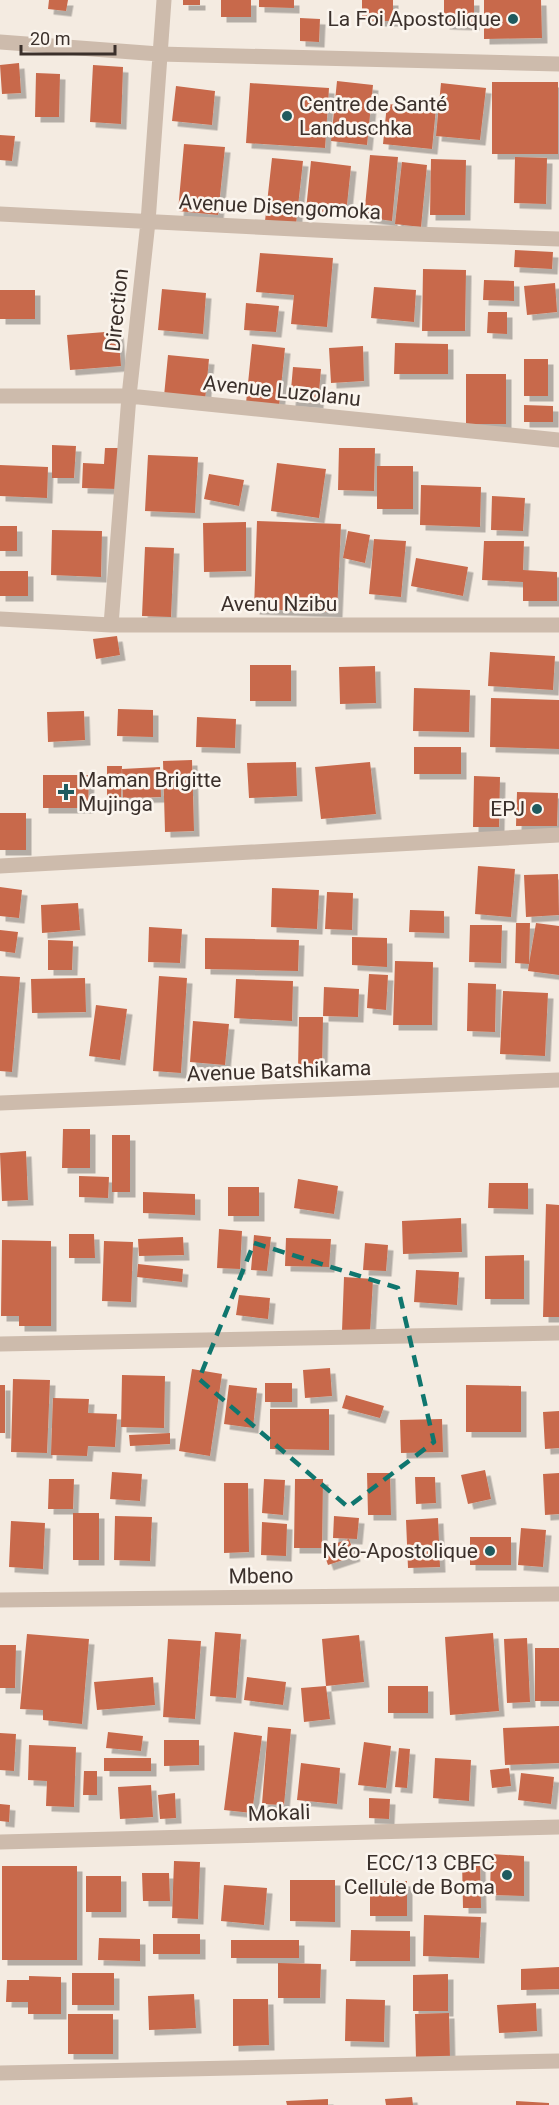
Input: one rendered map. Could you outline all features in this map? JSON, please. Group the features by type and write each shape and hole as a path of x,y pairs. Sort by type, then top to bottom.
{"street":[{"name":"Direction","path":"111,625 129,396 148,222 164,0"},
{"path":"0,42 159,54 559,64"},
{"name":"Avenue Disengomoka","path":"0,214 343,232 559,239"},
{"name":"Avenue Luzolanu","path":"0,396 129,396 559,440"},
{"name":"Avenu Nzibu","path":"0,619 111,625 559,626"},
{"path":"0,866 559,835"},
{"name":"Avenue Batshikama","path":"0,1103 559,1080"},
{"path":"0,1344 559,1333"},
{"name":"Mbeno","path":"0,1600 559,1594"},
{"name":"Mokali","path":"0,1842 559,1827"},
{"path":"0,2073 559,2061"}],"highlighted area":[{"path":"254,1243 398,1288 434,1442 348,1507 199,1379"}],"building":[{"path":"49,0 68,0 66,11 48,9"},
{"path":"183,0 200,0 200,5 183,5"},
{"path":"221,0 251,0 251,17 221,17"},
{"path":"259,0 294,0 294,8 259,7"},
{"path":"362,0 393,0 393,21 362,21"},
{"path":"444,0 474,0 474,25 444,24"},
{"name":"La Foi Apostolique","path":"484,0 541,0 542,38 484,39"},
{"path":"300,18 320,19 319,42 300,41"},
{"path":"19,63 21,93 2,94 0,65"},
{"path":"93,65 123,67 121,124 90,122"},
{"path":"36,73 60,74 59,117 35,117"},
{"path":"337,81 373,85 367,145 331,141"},
{"path":"492,82 558,82 558,154 492,154"},
{"name":"Centre de Santé Landuschka","path":"250,83 329,88 325,148 246,143"},
{"path":"441,83 486,88 480,140 436,136"},
{"path":"176,86 215,91 212,125 172,121"},
{"path":"387,104 436,108 432,149 383,144"},
{"path":"0,135 15,136 12,161 0,160"},
{"path":"184,144 225,147 218,215 178,211"},
{"path":"370,155 398,157 392,221 364,217"},
{"path":"515,157 547,158 546,204 514,203"},
{"path":"272,158 303,161 296,224 265,221"},
{"path":"431,159 466,160 465,215 430,215"},
{"path":"311,161 351,166 346,214 306,210"},
{"path":"402,162 427,165 421,227 395,224"},
{"path":"515,250 553,252 552,269 514,267"},
{"path":"260,253 333,258 327,327 291,324 294,295 256,292"},
{"path":"423,269 466,270 465,331 422,331"},
{"path":"484,280 514,281 514,301 483,300"},
{"path":"555,283 557,312 527,315 524,286"},
{"path":"374,287 416,290 414,322 371,318"},
{"path":"162,289 206,293 203,334 158,330"},
{"path":"0,290 35,290 35,319 0,319"},
{"path":"246,303 279,306 276,332 244,330"},
{"path":"488,312 507,312 507,334 487,333"},
{"path":"118,331 121,366 70,370 67,335"},
{"path":"395,343 448,344 448,374 394,374"},
{"path":"252,344 285,348 279,406 246,403"},
{"path":"363,346 364,381 331,383 329,348"},
{"path":"168,355 209,359 205,400 164,396"},
{"path":"524,359 548,359 548,396 524,396"},
{"path":"293,367 321,369 318,403 290,401"},
{"path":"466,374 506,374 506,424 466,424"},
{"path":"524,405 553,406 553,422 524,422"},
{"path":"52,445 76,446 74,478 52,478"},
{"path":"105,448 120,448 118,489 82,488 83,463 104,464"},
{"path":"339,448 375,448 374,491 338,490"},
{"path":"148,455 198,457 195,513 145,511"},
{"path":"277,463 326,469 319,518 271,511"},
{"path":"0,465 48,467 47,498 0,496"},
{"path":"377,466 413,466 413,509 377,509"},
{"path":"209,474 244,480 239,506 204,499"},
{"path":"421,485 481,487 480,527 420,525"},
{"path":"492,496 525,498 523,531 491,530"},
{"path":"257,521 341,524 337,612 254,609"},
{"path":"246,522 246,571 204,572 203,523"},
{"path":"0,526 17,526 17,551 0,551"},
{"path":"52,530 102,531 101,577 51,575"},
{"path":"348,531 370,535 365,563 343,558"},
{"path":"374,539 406,541 401,597 369,594"},
{"path":"484,541 524,541 523,570 557,572 557,601 523,601 523,582 482,580"},
{"path":"145,547 174,548 171,617 142,616"},
{"path":"416,558 468,567 463,596 411,586"},
{"path":"0,571 28,571 28,596 0,596"},
{"path":"117,636 120,655 96,659 93,639"},
{"path":"490,652 555,656 553,690 488,686"},
{"path":"250,665 291,665 291,701 250,701"},
{"path":"375,666 376,703 340,704 339,667"},
{"path":"414,688 470,690 469,732 413,731"},
{"path":"491,698 559,700 559,749 490,747"},
{"path":"118,709 153,710 153,737 117,736"},
{"path":"84,711 85,740 48,742 47,712"},
{"path":"197,717 236,719 235,748 196,747"},
{"path":"414,747 461,747 461,774 414,774"},
{"path":"192,760 194,831 165,832 163,761"},
{"path":"296,762 297,796 249,798 247,763"},
{"path":"370,762 376,814 321,819 315,767"},
{"path":"107,766 122,766 121,797 107,797"},
{"path":"160,767 161,797 123,798 122,769"},
{"name":"Maman Brigitte Mujinga","path":"43,775 89,775 88,808 43,808"},
{"path":"474,776 500,777 499,827 473,827"},
{"name":"EPJ","path":"517,792 558,793 557,826 516,826"},
{"path":"0,813 26,813 26,850 0,850"},
{"path":"478,866 515,869 511,917 475,914"},
{"path":"558,874 559,915 526,917 524,875"},
{"path":"0,887 22,890 19,918 0,916"},
{"path":"272,888 319,890 317,929 271,927"},
{"path":"327,892 353,893 352,930 325,929"},
{"path":"78,903 80,930 42,933 41,905"},
{"path":"410,910 444,911 444,933 409,932"},
{"path":"516,923 530,923 529,964 515,963"},
{"path":"536,923 559,926 559,975 528,971"},
{"path":"470,925 502,925 501,963 469,962"},
{"path":"149,927 182,929 180,963 148,962"},
{"path":"0,930 18,932 15,953 0,951"},
{"path":"352,937 387,938 387,967 352,965"},
{"path":"205,938 299,940 298,971 205,969"},
{"path":"48,940 73,941 72,970 48,970"},
{"path":"395,961 433,962 432,1025 393,1025"},
{"path":"369,974 388,975 386,1010 367,1008"},
{"path":"0,976 20,977 12,1072 0,1071"},
{"path":"159,976 187,978 181,1073 153,1071"},
{"path":"85,978 86,1012 32,1013 31,979"},
{"path":"236,979 293,981 292,1021 234,1018"},
{"path":"468,983 496,984 495,1032 467,1031"},
{"path":"324,987 359,989 358,1017 323,1016"},
{"path":"503,991 548,993 545,1056 500,1054"},
{"path":"96,1005 127,1009 120,1060 89,1056"},
{"path":"299,1017 323,1017 322,1069 298,1069"},
{"path":"193,1021 229,1024 225,1065 190,1062"},
{"path":"63,1129 90,1129 90,1168 62,1168"},
{"path":"112,1135 130,1135 130,1192 112,1192"},
{"path":"26,1151 28,1200 2,1201 0,1153"},
{"path":"79,1176 109,1177 108,1198 79,1197"},
{"path":"298,1179 338,1186 334,1214 294,1208"},
{"path":"489,1183 528,1183 528,1209 488,1208"},
{"path":"228,1187 259,1187 259,1216 228,1216"},
{"path":"143,1192 195,1194 195,1215 143,1213"},
{"path":"546,1204 559,1205 559,1317 543,1317"},
{"path":"461,1218 462,1252 403,1254 402,1221"},
{"path":"219,1229 242,1231 240,1269 217,1268"},
{"path":"69,1234 94,1234 95,1258 69,1258"},
{"path":"254,1235 271,1237 267,1271 251,1270"},
{"path":"183,1237 184,1255 139,1256 138,1239"},
{"path":"286,1238 331,1239 329,1267 285,1266"},
{"path":"2,1240 51,1241 51,1326 19,1326 19,1316 1,1316"},
{"path":"104,1241 133,1242 131,1302 102,1301"},
{"path":"365,1243 388,1245 386,1271 363,1270"},
{"path":"524,1255 524,1299 485,1299 485,1256"},
{"path":"138,1264 183,1269 182,1282 137,1277"},
{"path":"416,1270 459,1272 457,1305 414,1302"},
{"path":"344,1277 373,1279 370,1332 342,1331"},
{"path":"239,1295 270,1298 268,1319 236,1315"},
{"path":"330,1368 332,1396 305,1398 303,1370"},
{"path":"192,1369 222,1374 210,1456 179,1451"},
{"path":"122,1375 165,1376 164,1428 121,1427"},
{"path":"13,1379 50,1380 47,1453 11,1452"},
{"path":"265,1383 292,1383 292,1402 265,1402"},
{"path":"0,1385 5,1385 5,1433 0,1433"},
{"path":"229,1385 257,1388 253,1428 224,1424"},
{"path":"466,1385 521,1386 521,1432 466,1432"},
{"path":"346,1395 384,1406 380,1418 342,1408"},
{"path":"53,1398 89,1399 88,1413 117,1414 115,1447 88,1446 87,1456 51,1455"},
{"path":"270,1409 329,1409 329,1450 270,1449"},
{"path":"559,1411 559,1448 545,1449 543,1412"},
{"path":"442,1419 443,1452 401,1453 400,1420"},
{"path":"170,1433 170,1444 130,1446 129,1435"},
{"path":"485,1470 491,1499 468,1504 461,1475"},
{"path":"112,1472 142,1474 140,1501 110,1499"},
{"path":"367,1473 390,1473 391,1515 368,1515"},
{"path":"559,1473 559,1514 545,1515 543,1474"},
{"path":"415,1477 435,1477 436,1503 416,1504"},
{"path":"49,1479 74,1479 73,1509 48,1509"},
{"path":"264,1479 285,1480 283,1515 262,1513"},
{"path":"295,1479 323,1479 322,1548 294,1548"},
{"path":"224,1483 248,1483 249,1552 224,1553"},
{"path":"73,1513 99,1513 99,1560 73,1560"},
{"path":"115,1516 152,1517 150,1561 114,1560"},
{"path":"334,1516 359,1518 357,1539 333,1538"},
{"path":"438,1518 440,1567 408,1568 406,1520"},
{"path":"11,1521 45,1523 43,1569 9,1567"},
{"path":"262,1522 287,1524 286,1556 261,1555"},
{"path":"521,1528 546,1530 543,1567 518,1565"},
{"name":"Néo-Apostolique","path":"470,1537 511,1537 511,1565 470,1565"},
{"path":"349,1539 355,1556 328,1565 322,1548"},
{"path":"215,1632 241,1634 236,1698 210,1696"},
{"path":"493,1633 499,1711 450,1715 445,1637"},
{"path":"27,1634 89,1639 82,1724 43,1720 43,1710 20,1709"},
{"path":"359,1635 364,1682 326,1686 322,1639"},
{"path":"527,1638 530,1702 507,1703 504,1639"},
{"path":"168,1639 201,1641 195,1719 163,1717"},
{"path":"0,1645 16,1645 15,1688 0,1688"},
{"path":"535,1648 559,1648 559,1701 535,1701"},
{"path":"153,1677 155,1705 97,1710 94,1682"},
{"path":"247,1677 286,1682 283,1705 244,1700"},
{"path":"326,1686 330,1719 304,1722 301,1688"},
{"path":"388,1686 428,1686 428,1713 388,1713"},
{"path":"559,1726 559,1763 505,1765 503,1728"},
{"path":"268,1727 291,1729 284,1805 262,1804"},
{"path":"108,1732 143,1736 141,1751 106,1748"},
{"path":"234,1732 262,1736 252,1813 224,1810"},
{"path":"0,1733 16,1734 14,1771 0,1770"},
{"path":"164,1740 199,1740 199,1765 164,1766"},
{"path":"364,1742 391,1746 386,1788 358,1785"},
{"path":"29,1745 76,1747 74,1807 46,1806 47,1781 28,1780"},
{"path":"399,1748 410,1749 407,1788 395,1787"},
{"path":"104,1758 151,1758 151,1771 104,1771"},
{"path":"435,1758 471,1760 469,1801 433,1798"},
{"path":"301,1763 340,1768 337,1804 297,1800"},
{"path":"509,1768 511,1786 492,1788 490,1770"},
{"path":"84,1771 97,1771 97,1795 83,1795"},
{"path":"521,1773 554,1777 551,1804 518,1800"},
{"path":"151,1785 153,1817 120,1819 118,1787"},
{"path":"175,1793 176,1818 160,1819 158,1795"},
{"path":"369,1798 390,1799 389,1819 369,1818"},
{"path":"0,1804 10,1805 9,1822 0,1821"},
{"name":"ECC/13 CBFC Cellule de Boma","path":"491,1854 524,1856 524,1896 490,1895"},
{"path":"462,1860 480,1860 481,1908 463,1908"},
{"path":"174,1861 200,1862 198,1919 172,1918"},
{"path":"2,1866 77,1866 77,1960 2,1960"},
{"path":"142,1873 169,1873 170,1901 143,1901"},
{"path":"86,1876 121,1876 121,1912 86,1912"},
{"path":"290,1880 335,1880 335,1922 290,1921"},
{"path":"370,1881 407,1881 407,1916 370,1916"},
{"path":"224,1885 267,1888 264,1925 221,1921"},
{"path":"424,1915 481,1917 479,1958 423,1956"},
{"path":"351,1930 410,1931 410,1961 350,1961"},
{"path":"153,1934 200,1934 200,1954 153,1954"},
{"path":"99,1938 140,1939 140,1961 98,1960"},
{"path":"231,1940 299,1940 299,1958 231,1958"},
{"path":"278,1963 321,1964 320,1998 278,1998"},
{"path":"559,1967 559,1989 521,1990 521,1969"},
{"path":"72,1973 114,1973 114,2005 72,2005"},
{"path":"448,1974 448,2011 413,2011 413,1975"},
{"path":"29,1976 61,1977 61,2014 28,2014 28,2002 6,2002 7,1980 29,1980"},
{"path":"194,1994 196,2028 149,2030 148,1996"},
{"path":"233,1999 268,1999 269,2045 233,2046"},
{"path":"346,1999 385,2000 384,2042 345,2041"},
{"path":"536,2003 537,2031 499,2033 497,2005"},
{"path":"449,2013 450,2059 416,2059 415,2014"},
{"path":"68,2014 113,2014 113,2054 68,2054"},
{"path":"412,2097 413,2105 386,2105 385,2099"},
{"path":"328,2099 328,2105 287,2105 286,2101"},
{"path":"516,2101 549,2103 549,2105 516,2105"}],"place":[{"name":"La Foi Apostolique","path":"513,19"},
{"name":"Centre de Santé Landuschka","path":"287,116"},
{"name":"Maman Brigitte Mujinga","path":"66,792"},
{"name":"EPJ","path":"537,809"},
{"name":"Néo-Apostolique","path":"490,1551"},
{"name":"ECC/13 CBFC Cellule de Boma","path":"507,1875"}]}
